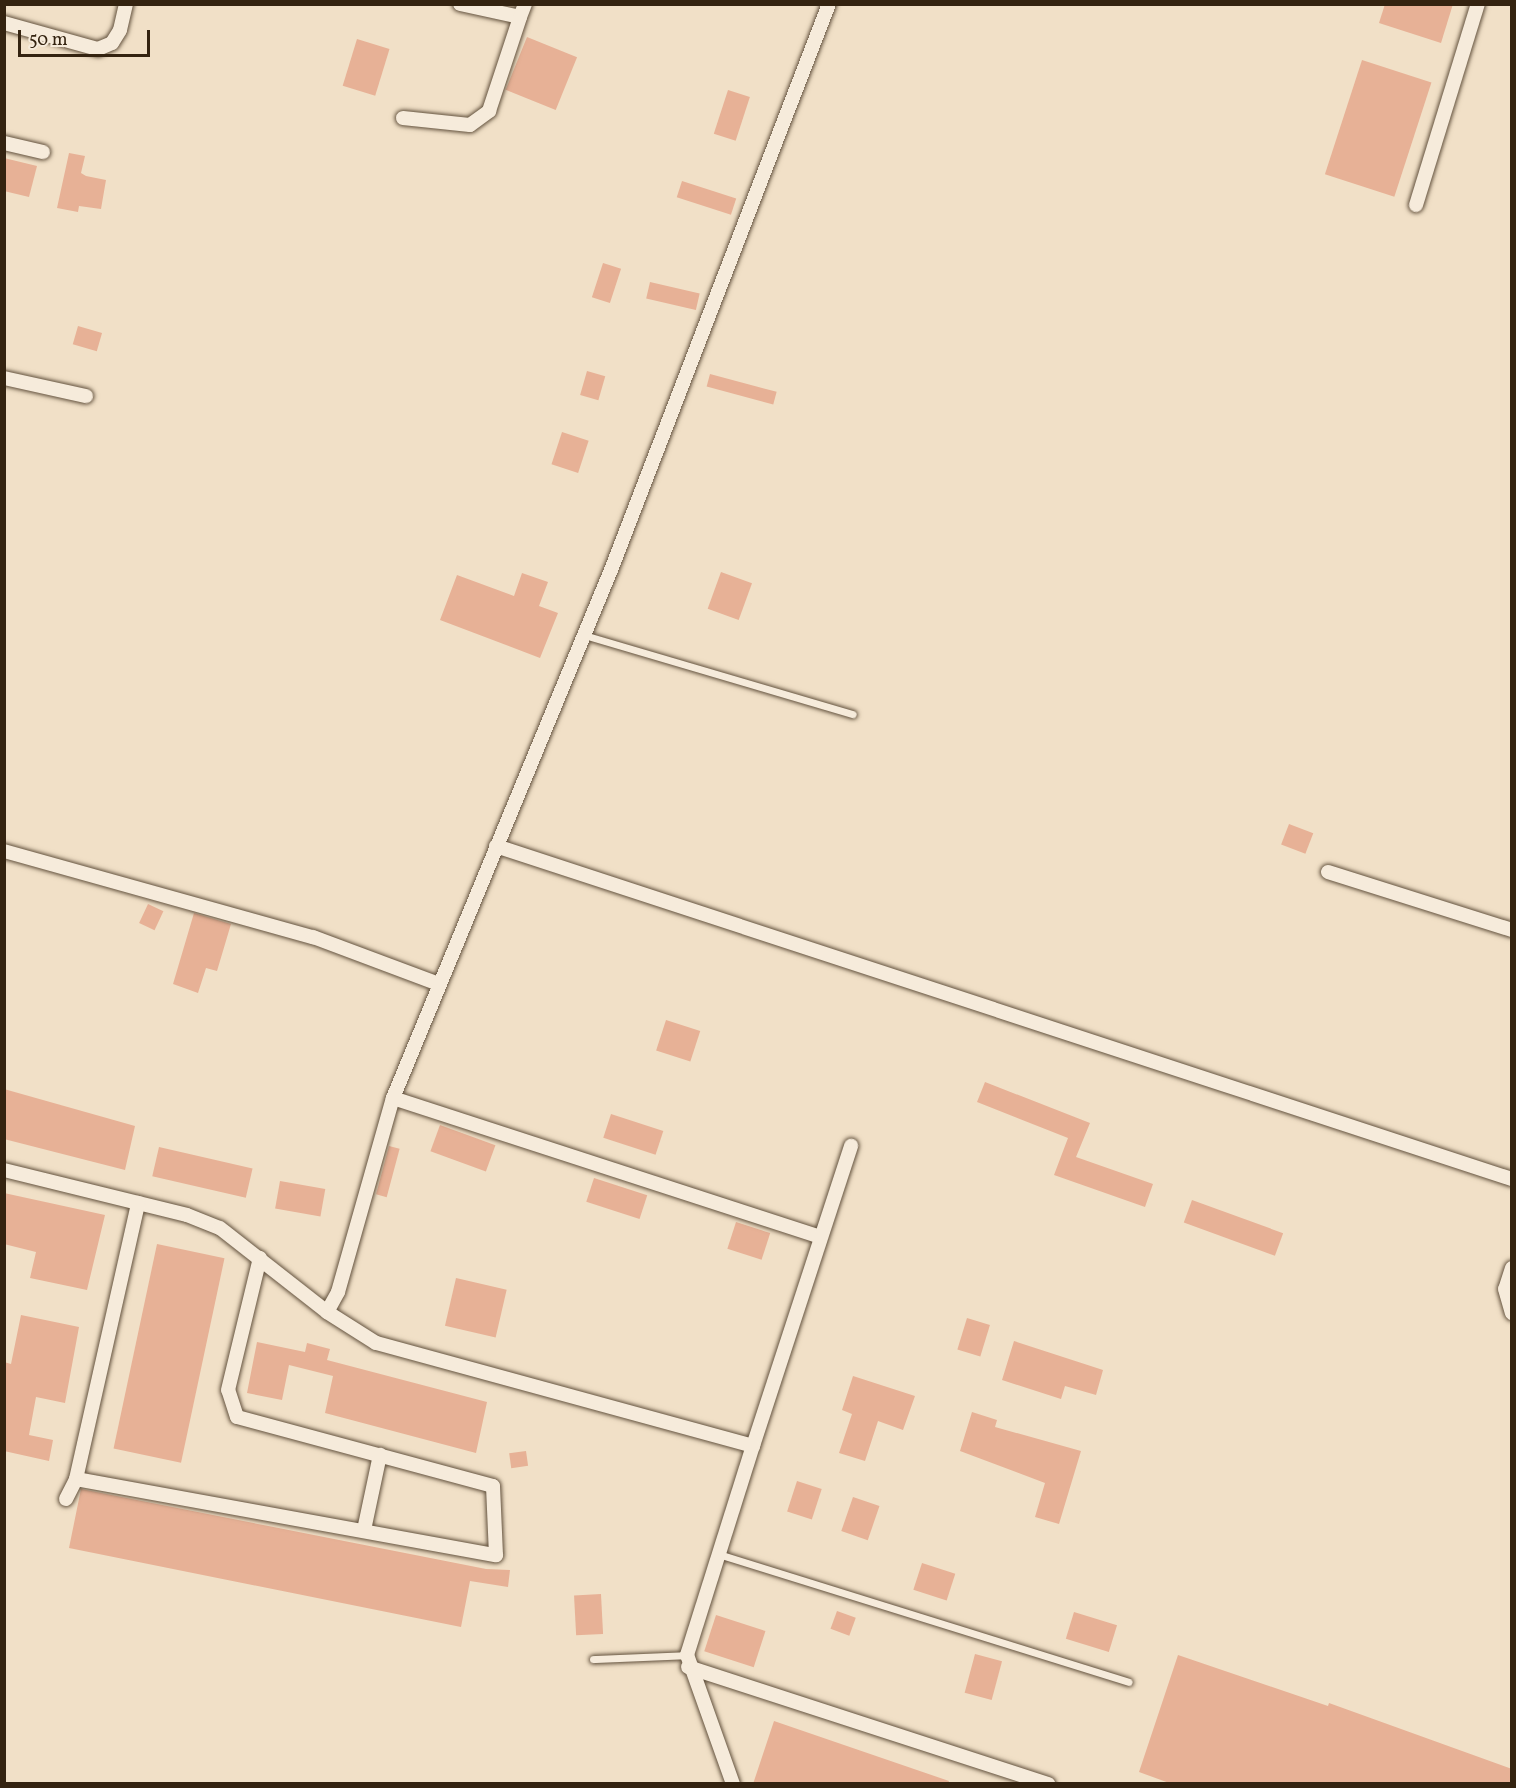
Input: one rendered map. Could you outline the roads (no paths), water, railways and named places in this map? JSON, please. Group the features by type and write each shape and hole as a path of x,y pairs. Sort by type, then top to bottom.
{"street":[{"path":"4,23 98,49 112,43 120,30 126,4"},
{"path":"403,117 470,125 489,111 523,11 460,4"},
{"path":"327,1312 338,1292 393,1098 584,635 829,4"},
{"path":"1416,205 1478,4"},
{"path":"4,143 43,152"},
{"path":"4,378 86,396"},
{"path":"496,846 1512,1179"},
{"path":"4,851 303,934 439,984"},
{"path":"1328,872 1512,930"},
{"path":"393,1098 818,1236"},
{"path":"733,1784 687,1661 717,1554 818,1236 851,1146"},
{"path":"4,1170 138,1203 220,1228 327,1312 376,1343 753,1446"},
{"path":"66,1499 76,1479 138,1203"},
{"path":"76,1479 496,1554 493,1486 237,1417 231,1409 228,1390 260,1258"},
{"path":"1512,1268 1505,1289 1512,1313"},
{"path":"364,1530 380,1455"},
{"path":"687,1661 1048,1784"}],"lane":[{"path":"584,635 853,714"},
{"path":"717,1554 1128,1683"},
{"path":"593,1659 687,1661"}]}
